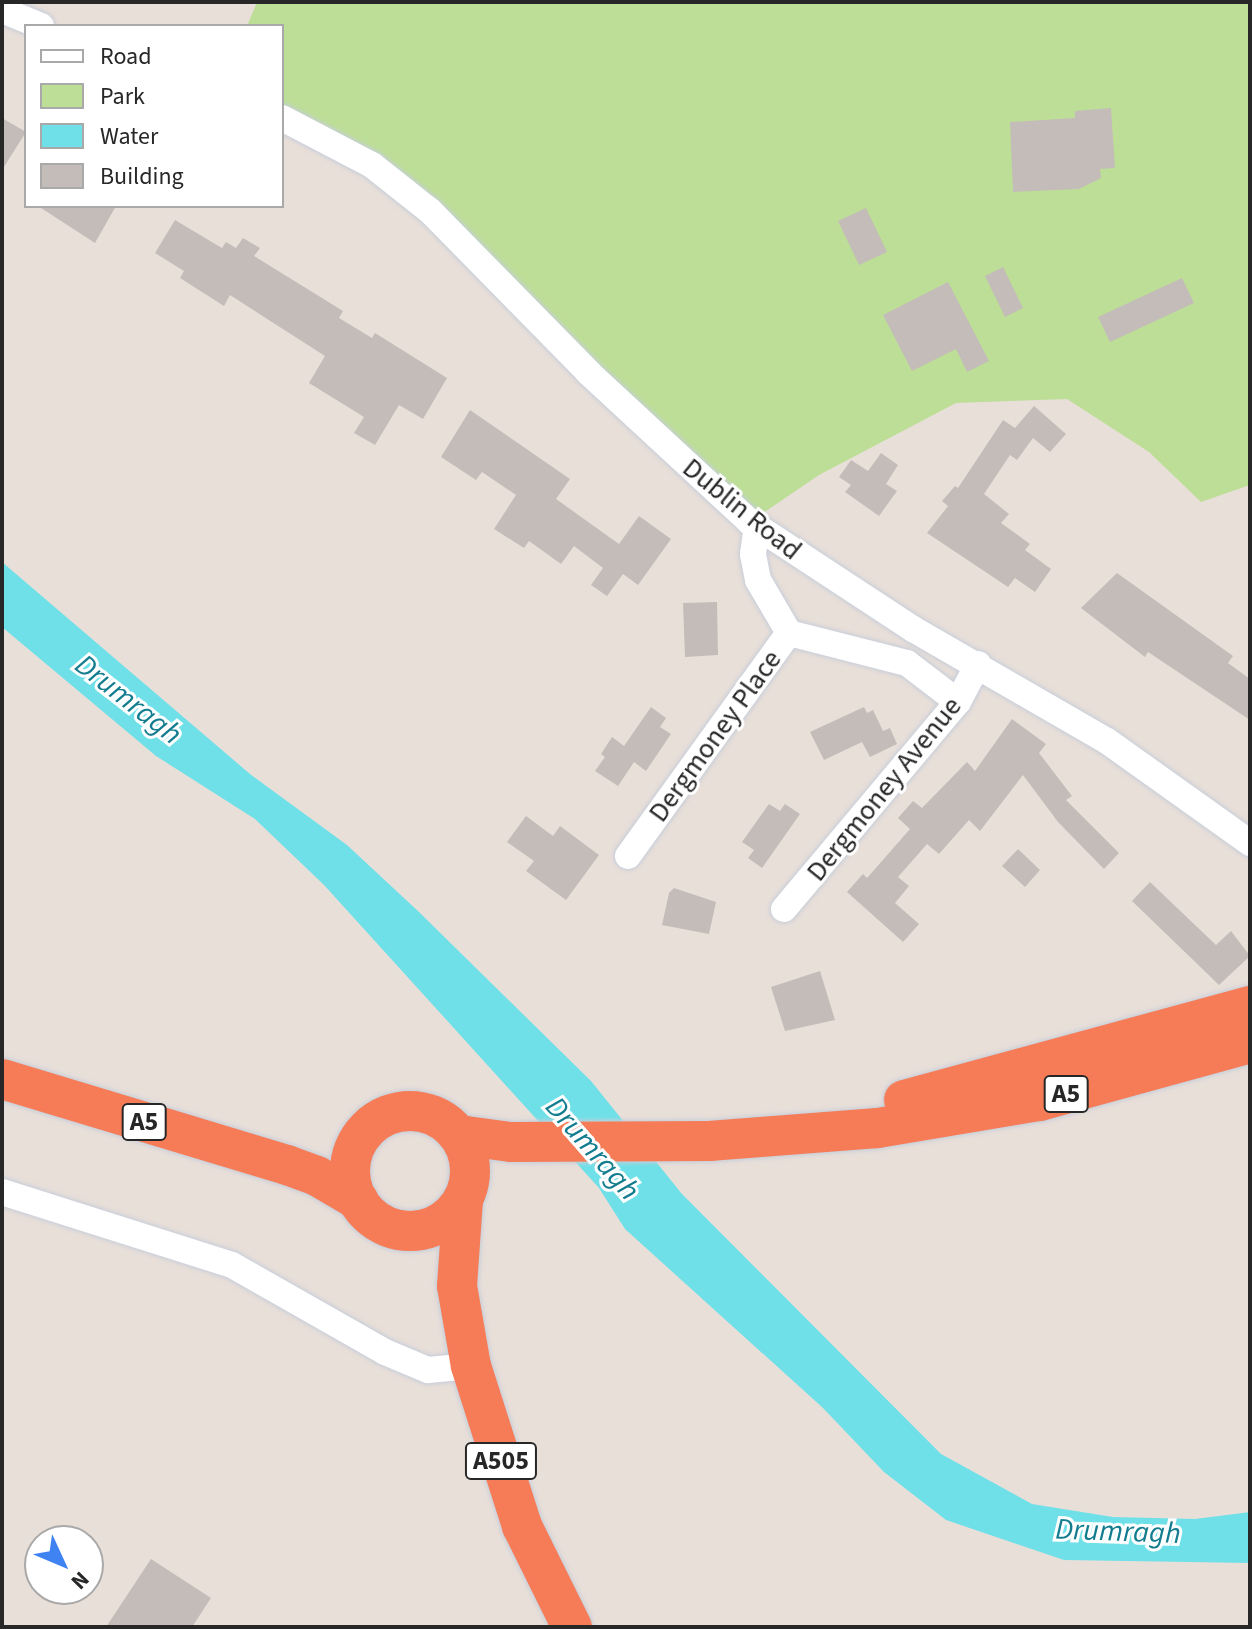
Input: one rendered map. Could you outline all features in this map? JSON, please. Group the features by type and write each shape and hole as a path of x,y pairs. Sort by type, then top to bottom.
{"highway":[{"path":"765,1137 1250,1006"},
{"name":"A5","path":"287,1165 336,1158 356,1145 381,1118 407,1111 444,1121 464,1168 520,1142 709,1141 878,1128 1040,1101 1250,1043"},
{"name":"A5","path":"2,1079 287,1165 358,1200 377,1221 407,1231"},
{"path":"356,1145 351,1176 358,1200"},
{"path":"407,1231 433,1226 464,1168"},
{"name":"A505","path":"464,1168 457,1286 471,1366 522,1526 572,1627"},
{"path":"407,1231 457,1286"}],"street":[{"path":"2,10 36,24"},
{"name":"Dublin Road","path":"284,119 372,165 430,211 588,372 757,526 901,622 1107,741 1248,836"},
{"name":"Dergmoney Place","path":"628,856 789,633 758,580 753,554 757,526"},
{"path":"789,633 907,663 958,702"},
{"name":"Dergmoney Avenue","path":"784,909 958,702 978,664"},
{"path":"2,1192 232,1265 385,1352 428,1370 471,1366"}],"green space":[{"path":"257,2 1250,2 1250,485 1201,502 1149,452 1067,399 956,403 819,475 750,522 430,211 284,119 284,24 248,24"}],"water":[{"name":"Drumragh","path":"2,562 250,774 347,845 419,912 591,1081 682,1194 941,1454 1032,1504 1113,1517 1195,1519 1250,1512 1250,1563 1064,1560 946,1520 884,1472 823,1408 625,1229 599,1188 324,885 255,819 156,756 2,627"}],"building":[{"path":"1111,108 1115,168 1100,169 1101,178 1079,189 1013,192 1010,122 1075,118 1075,111"},
{"path":"2,118 24,131 24,135 2,170"},
{"path":"41,208 115,208 95,243"},
{"path":"866,208 887,252 859,265 838,221"},
{"path":"175,220 222,248 226,242 236,248 243,238 260,248 254,256 343,311 339,318 372,338 375,333 447,378 423,419 399,405 375,445 354,433 364,417 309,383 325,356 230,295 224,306 180,278 184,271 155,253"},
{"path":"1003,267 1023,308 1005,317 985,276"},
{"path":"1182,278 1194,303 1110,342 1098,317"},
{"path":"948,282 989,361 967,372 956,349 912,371 883,315"},
{"path":"1034,406 1066,434 1050,452 1033,438 1017,460 1010,455 984,494 1009,514 1001,523 1030,544 1025,550 1051,569 1035,592 1015,578 1008,587 927,533 948,506 942,501 955,486 958,488 1003,420 1015,428"},
{"path":"470,410 570,479 556,499 619,544 639,516 671,539 638,585 623,574 607,596 591,585 603,568 574,546 561,564 529,541 524,548 494,529 516,495 482,472 476,480 441,457"},
{"path":"881,453 898,465 886,484 897,491 879,516 845,492 851,485 839,477 851,460 868,471"},
{"path":"1117,573 1233,656 1228,663 1250,679 1250,720 1148,652 1145,657 1081,608"},
{"path":"717,602 718,655 685,657 683,603"},
{"path":"651,707 666,718 660,727 671,734 646,771 634,762 618,786 595,771 605,757 601,754 612,737 624,746"},
{"path":"864,707 867,713 873,710 883,731 890,728 897,744 870,757 862,742 824,760 810,732"},
{"path":"1012,719 1046,744 1039,753 1072,796 1066,800 1119,853 1104,869 1058,822 1023,775 980,831 969,820 939,854 927,844 898,877 909,886 895,903 919,924 903,942 847,892 863,874 867,878 910,829 898,818 913,801 922,808 967,762 975,771"},
{"path":"769,804 780,811 785,804 800,814 762,868 748,858 754,850 742,842"},
{"path":"526,816 553,836 560,826 599,855 566,900 526,871 534,861 507,842"},
{"path":"1018,849 1040,870 1025,887 1002,866"},
{"path":"1150,882 1216,945 1231,931 1250,956 1219,985 1132,901"},
{"path":"674,888 716,902 709,934 662,925 669,893"},
{"path":"820,971 835,1020 785,1031 771,987"},
{"path":"151,1559 211,1598 192,1627 106,1627"}]}
